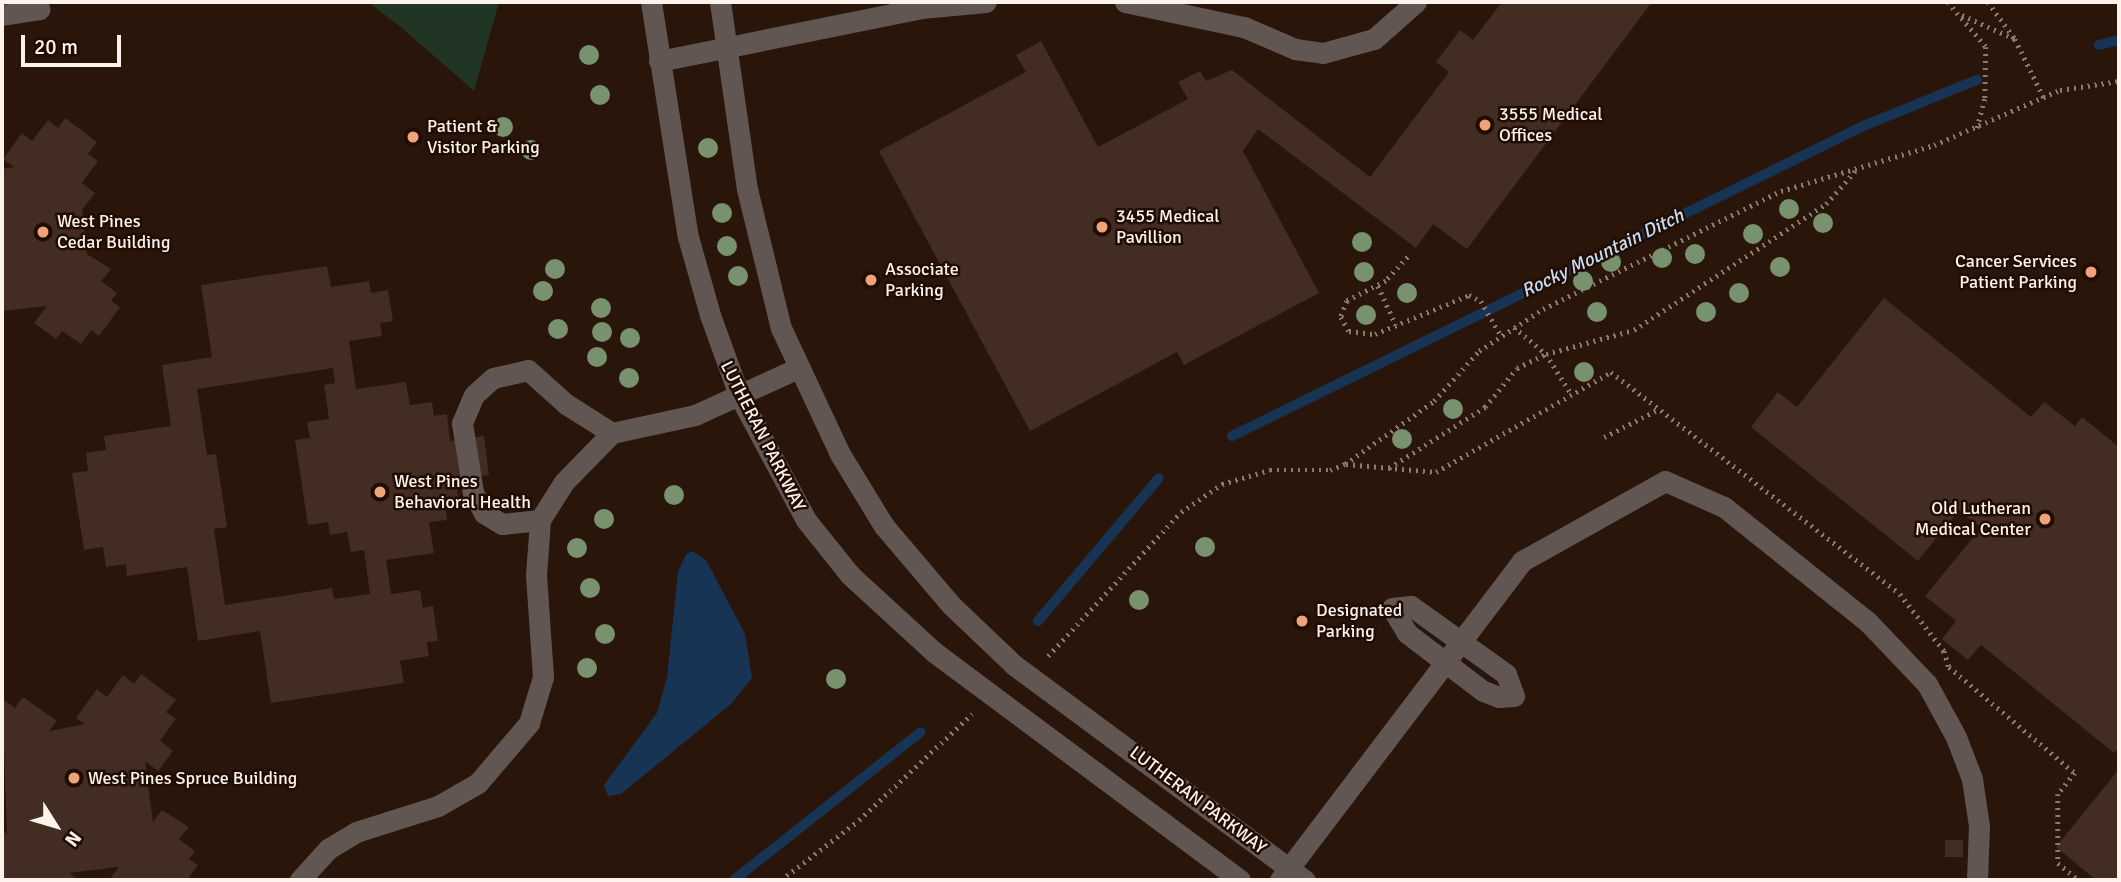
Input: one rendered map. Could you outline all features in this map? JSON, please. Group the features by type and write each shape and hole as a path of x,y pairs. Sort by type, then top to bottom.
{"street":[{"name":"LUTHERAN PARKWAY","path":"651,2 688,237 722,353 739,395 792,499 821,542 893,616 993,698 1240,880"},
{"name":"LUTHERAN PARKWAY","path":"720,2 757,243 781,328 840,454 884,526 951,605 1028,675 1292,876"},
{"path":"659,61 921,8 986,2"},
{"path":"1125,2 1244,27 1295,49 1323,53 1374,38 1416,2"},
{"path":"2,15 40,9"},
{"path":"300,880 328,849 356,832 438,806 478,783 529,723 543,677 536,575 540,520 564,482 612,433 695,415 798,368"},
{"path":"540,520 502,524 484,513 472,492 462,423 474,395 493,378 528,370 566,404 612,433"},
{"path":"1292,876 1461,640 1532,553 1665,481 1697,491 1724,507 1856,612 1897,648 1927,684 1956,737 1972,779 1979,825 1977,880"},
{"path":"1392,608 1418,609 1461,640 1506,674 1514,696 1491,695 1444,663 1400,627 1392,608"}],"path":[{"path":"1948,2 1986,47 1985,99 1977,129"},
{"path":"1988,2 2015,39 2044,98"},
{"path":"1958,13 2015,39"},
{"path":"1028,675 1181,512 1222,484 1270,470 1330,470 1345,464 1434,401 1465,365 1501,335 1781,191 1856,171 1977,129 2060,90 2119,81"},
{"path":"1389,468 1485,407 1517,368 1546,354 1634,330 1826,204 1856,171"},
{"path":"1408,257 1378,286 1347,300 1342,309 1344,324 1366,336 1461,297 1481,301 1501,335"},
{"path":"1378,286 1396,324"},
{"path":"1514,327 1546,354 1572,395"},
{"path":"1604,437 1657,410"},
{"path":"781,880 859,820 993,698"}],"green space":[{"path":"368,2 499,2 474,91 402,28"}],"water":[{"path":"692,551 706,560 745,634 752,678 731,704 621,794 608,796 604,785 657,713 667,677 678,572 686,554"}],"building":[{"name":"3455 Medical Pavillion","path":"1502,2 1652,2 1467,249 1433,224 1416,248 1258,129 1243,151 1319,293 1184,365 1177,352 1030,431 879,151 1026,72 1016,55 1041,41 1098,147 1188,99 1178,82 1200,71 1206,81 1232,70 1370,177 1449,72 1436,62 1460,30 1473,40"},
{"name":"West Pines Cedar Building","path":"65,118 97,142 88,154 98,161 82,183 95,193 82,210 87,254 111,269 101,281 117,293 111,301 120,307 99,336 91,330 81,344 62,331 56,339 34,323 47,306 2,311 2,169 14,167 3,159 22,133 32,141 48,120 58,128"},
{"name":"West Pines Behavioral Health","path":"327,266 331,287 369,281 371,293 388,290 393,321 380,323 382,336 349,341 356,389 406,382 410,405 432,402 434,416 447,414 450,441 484,436 489,475 456,480 459,503 445,505 447,520 429,522 434,553 386,560 391,594 420,590 423,608 433,606 438,641 427,642 429,656 400,661 404,683 271,703 260,631 198,641 187,567 127,576 126,564 106,567 103,547 84,550 72,473 88,471 86,453 106,450 104,436 171,426 162,365 212,357 201,285","holes":["333,368 335,383 324,385 329,419 307,422 310,438 295,440 308,525 328,522 330,535 347,532 351,552 364,550 370,594 334,599 332,588 225,605 214,529 227,527 216,454 207,455 197,389"]},
{"name":"Old Lutheran Medical Center","path":"1884,298 2031,417 2044,402 2075,426 2082,417 2119,447 2119,747 2114,753 1981,645 1968,660 1942,639 1956,621 1925,596 1981,528 1959,510 1918,561 1751,427 1778,392 1797,407"},
{"name":"West Pines Spruce Building","path":"141,674 176,700 166,712 176,719 160,741 173,751 158,771 145,761 153,822 162,810 189,827 179,839 195,851 189,859 198,865 187,880 109,880 119,867 69,873 79,880 2,880 2,830 7,834 2,698 15,708 23,697 57,721 49,731 85,724 76,718 97,689 107,697 123,675 134,684"},
{"path":"2119,769 2119,880 2096,880 2056,847"},
{"path":"1945,840 1963,840 1963,857 1945,857"}],"waterway":[{"name":"Rocky Mountain Ditch","path":"2099,45 2119,40"},
{"name":"Rocky Mountain Ditch","path":"1232,436 1861,127 1977,80"},
{"name":"Rocky Mountain Ditch","path":"1038,621 1159,478"},
{"name":"Rocky Mountain Ditch","path":"734,880 921,732"}],"place":[{"name":"3555 Medical Offices","path":"1485,125"},
{"name":"Patient & Visitor Parking","path":"413,137"},
{"name":"3455 Medical Pavillion","path":"1102,227"},
{"name":"West Pines Cedar Building","path":"43,232"},
{"name":"Cancer Services Patient Parking","path":"2091,272"},
{"name":"Associate Parking","path":"871,280"},
{"name":"West Pines Behavioral Health","path":"380,492"},
{"name":"Old Lutheran Medical Center","path":"2045,519"},
{"name":"Designated Parking","path":"1302,621"},
{"name":"West Pines Spruce Building","path":"74,778"}]}
